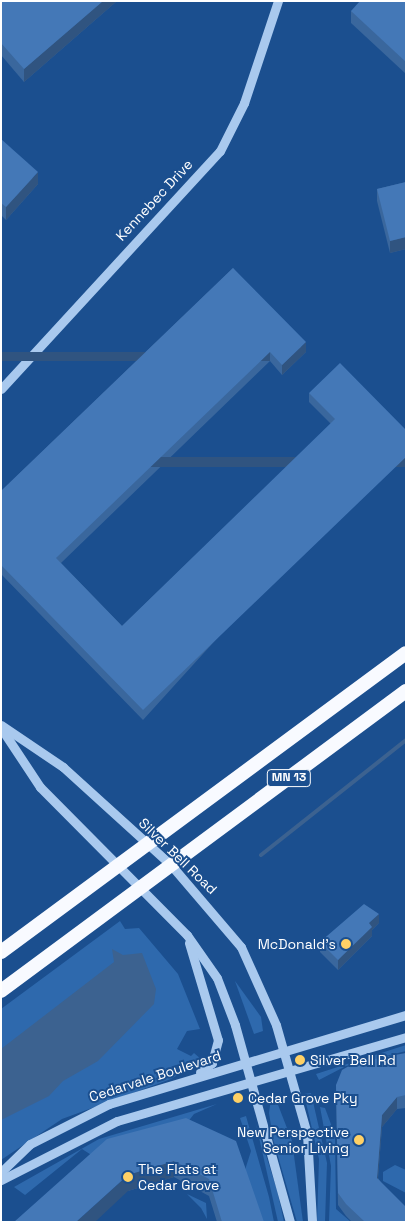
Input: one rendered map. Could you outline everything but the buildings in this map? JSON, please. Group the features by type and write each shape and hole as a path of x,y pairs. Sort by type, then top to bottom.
{"highway":[{"name":"MN 13","path":"1,952 117,864 406,653"},
{"name":"MN 13","path":"1,991 406,691"}],"street":[{"name":"Kennebec Drive","path":"1,389 220,151 244,103 278,1"},
{"name":"Silver Bell Road","path":"1,727 63,767 146,844 172,865 241,947 283,1048 290,1071 312,1159 312,1222"},
{"name":"Silver Bell Road","path":"1,727 40,787 141,887 187,936 217,978 246,1060 290,1222"},
{"path":"187,936 212,1005 218,1040 212,1063 189,1078"},
{"path":"246,1060 283,1048 406,1015"},
{"path":"1,1180 117,1121 406,1037"},
{"name":"Cedarvale Boulevard","path":"1,1172 30,1144 66,1122 189,1078 246,1060"}],"shaded area":[{"path":"120,921 125,929 139,928 178,974 200,1029 187,1031 177,1049 191,1056 194,1053 202,1060 171,1079 62,1119 1,1160 1,1009"},
{"path":"112,949 123,955 142,953 156,989 154,1004 98,1061 63,1081 49,1096 1,1120 1,1049 114,962"},
{"path":"235,981 261,1017 263,1031 254,1034"},
{"path":"406,1045 406,1051 346,1066 319,1080 316,1074"},
{"path":"311,1093 327,1163 325,1222 317,1222 319,1159 304,1094"},
{"path":"275,1097 292,1141 303,1222 297,1222 273,1139 269,1113 271,1098"},
{"path":"217,1104 194,1114 187,1123 93,1156 82,1149 25,1195 14,1187 99,1139"},
{"path":"320,1107 325,1108 335,1135 336,1209 351,1222 329,1222 331,1166"},
{"path":"246,1116 269,1197 274,1222 262,1222 245,1170 251,1151 240,1118"},
{"path":"256,1124 277,1190 284,1222 278,1222"},
{"path":"395,1165 406,1170 406,1193 383,1181 383,1172"},
{"path":"187,1194 206,1203 207,1219 201,1208"}],"waterway":[{"path":"261,855 406,740"}],"place":[{"name":"McDonald's","path":"346,944"},
{"name":"Silver Bell Rd","path":"300,1060"},
{"name":"Cedar Grove Pky","path":"238,1098"},
{"name":"New Perspective Senior Living","path":"359,1140"},
{"name":"The Flats at Cedar Grove","path":"128,1177"}]}
